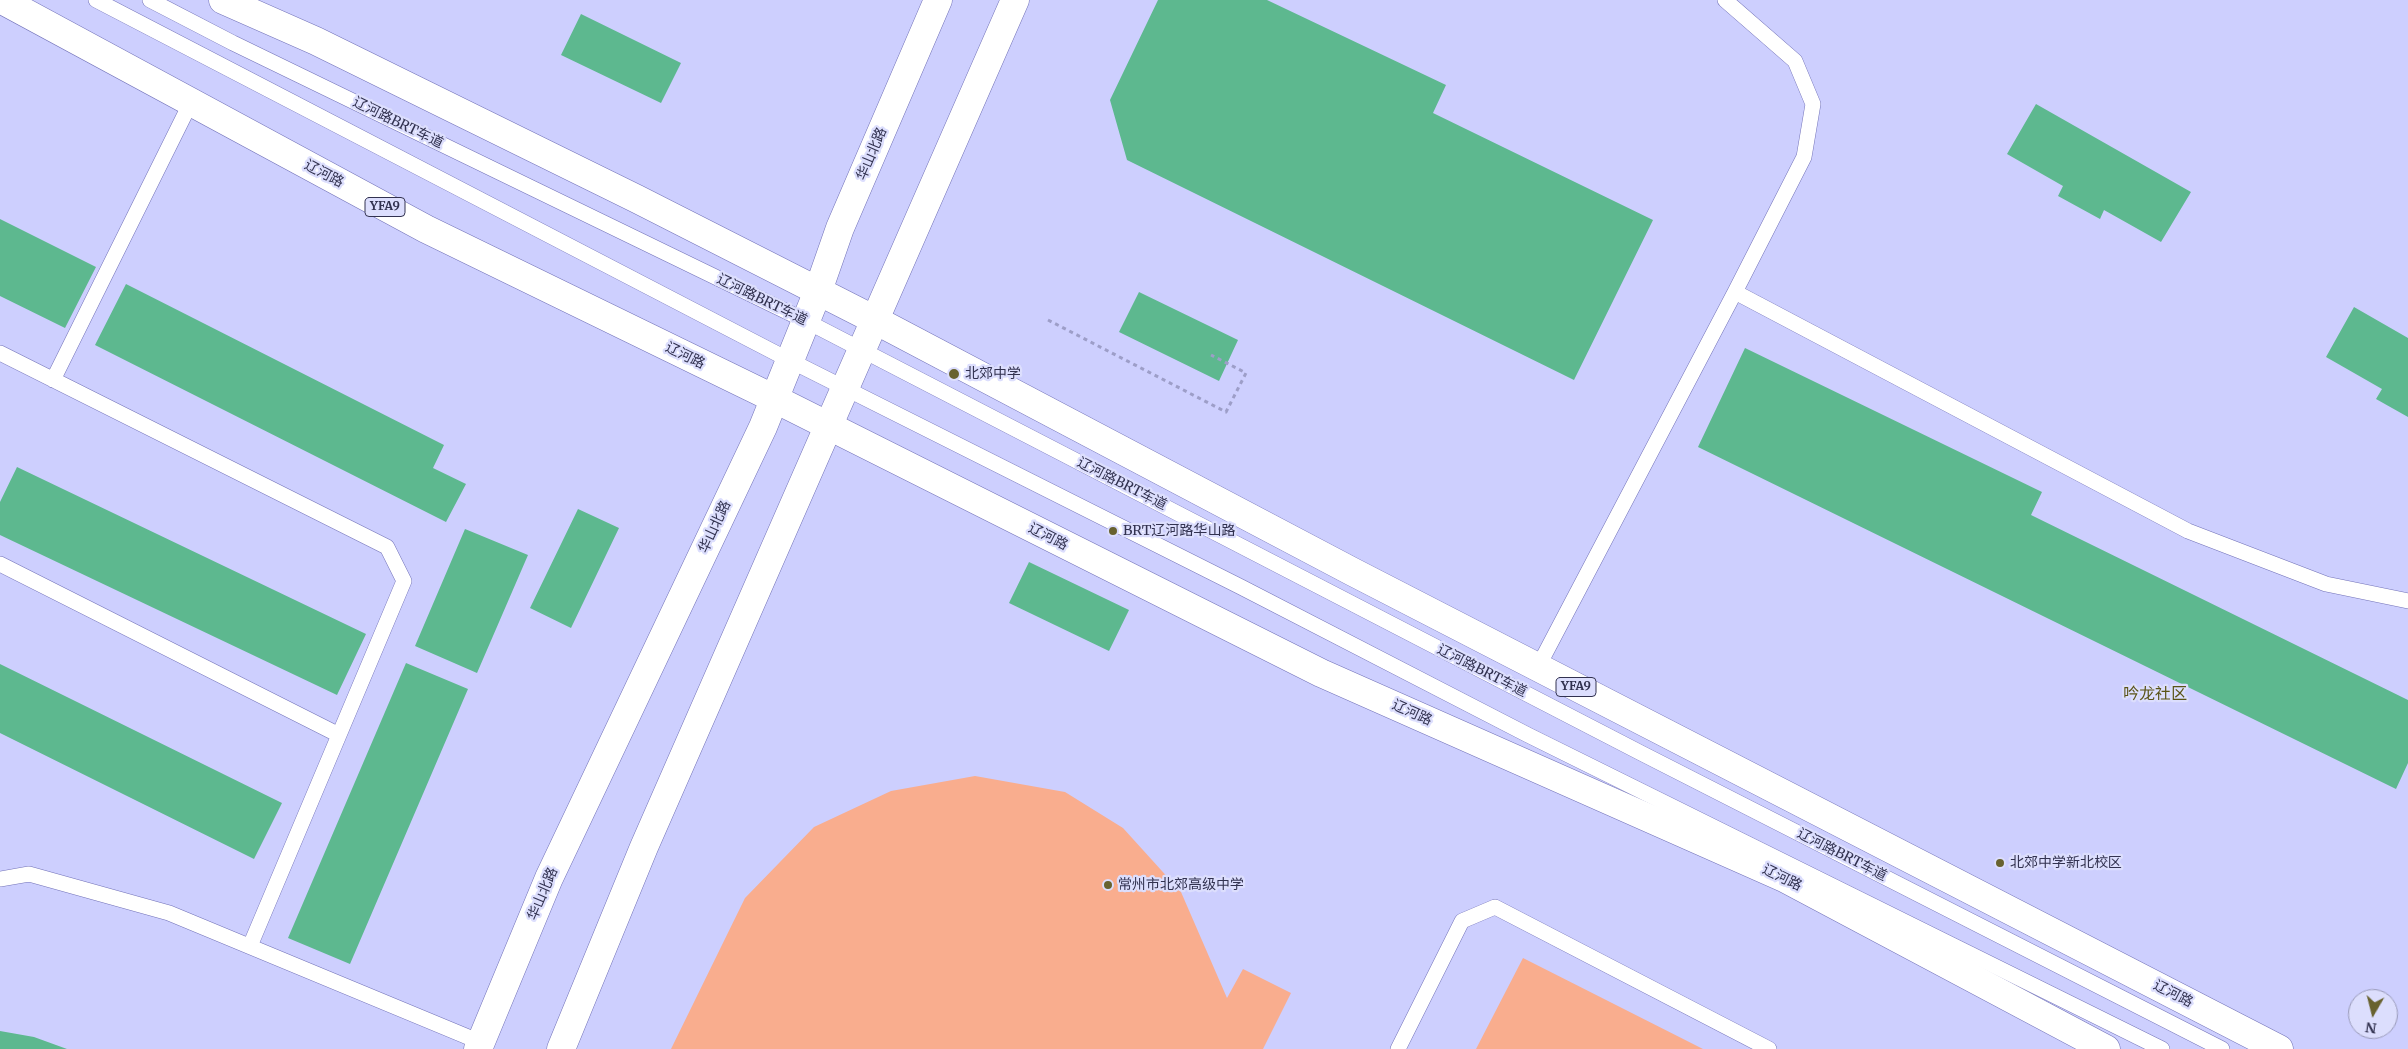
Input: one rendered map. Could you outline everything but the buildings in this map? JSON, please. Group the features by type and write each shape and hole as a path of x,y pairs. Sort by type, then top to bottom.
{"main road":[{"name":"辽河路","path":"2,0 426,229 775,399 1321,673 1784,878 2106,1049"},
{"name":"辽河路","path":"223,0 334,50 637,199 875,320 1538,667 2279,1049"},
{"name":"华山北路","path":"479,1046 548,878 775,399 818,291 840,228 938,0"},
{"path":"561,1049 644,847 815,461 844,388 1015,0"}],"lane":[{"path":"96,0 844,388 1241,587 1528,734 2162,1049"},
{"name":"辽河路BRT车道","path":"150,0 232,43 806,321 1658,762 2222,1049"},
{"path":"1538,667 1804,157 1812,104 1795,61 1725,0"},
{"path":"54,380 191,102"},
{"path":"1735,292 2188,531 2326,584 2408,601"},
{"path":"0,353 387,547 404,581 250,946"},
{"path":"0,564 339,735"},
{"path":"0,878 29,874 169,913 250,946 479,1046"},
{"path":"1398,1049 1462,922 1495,907 1769,1049"}],"path":[{"path":"1048,320 1226,412 1246,372 1211,355"}],"shaded area":[{"path":"975,776 1065,792 1123,828 1181,892 1227,998 1243,969 1291,993 1263,1049 671,1049 745,898 814,827 891,791"},
{"path":"1523,958 1703,1049 1476,1049"}],"place":[{"name":"北郊中学","path":"954,374"},
{"name":"BRT辽河路华山路","path":"1113,531"},
{"name":"北郊中学新北校区","path":"2000,863"},
{"name":"常州市北郊高级中学","path":"1108,885"}],"district":[{"name":"吟龙社区","path":"2155,694"}]}
